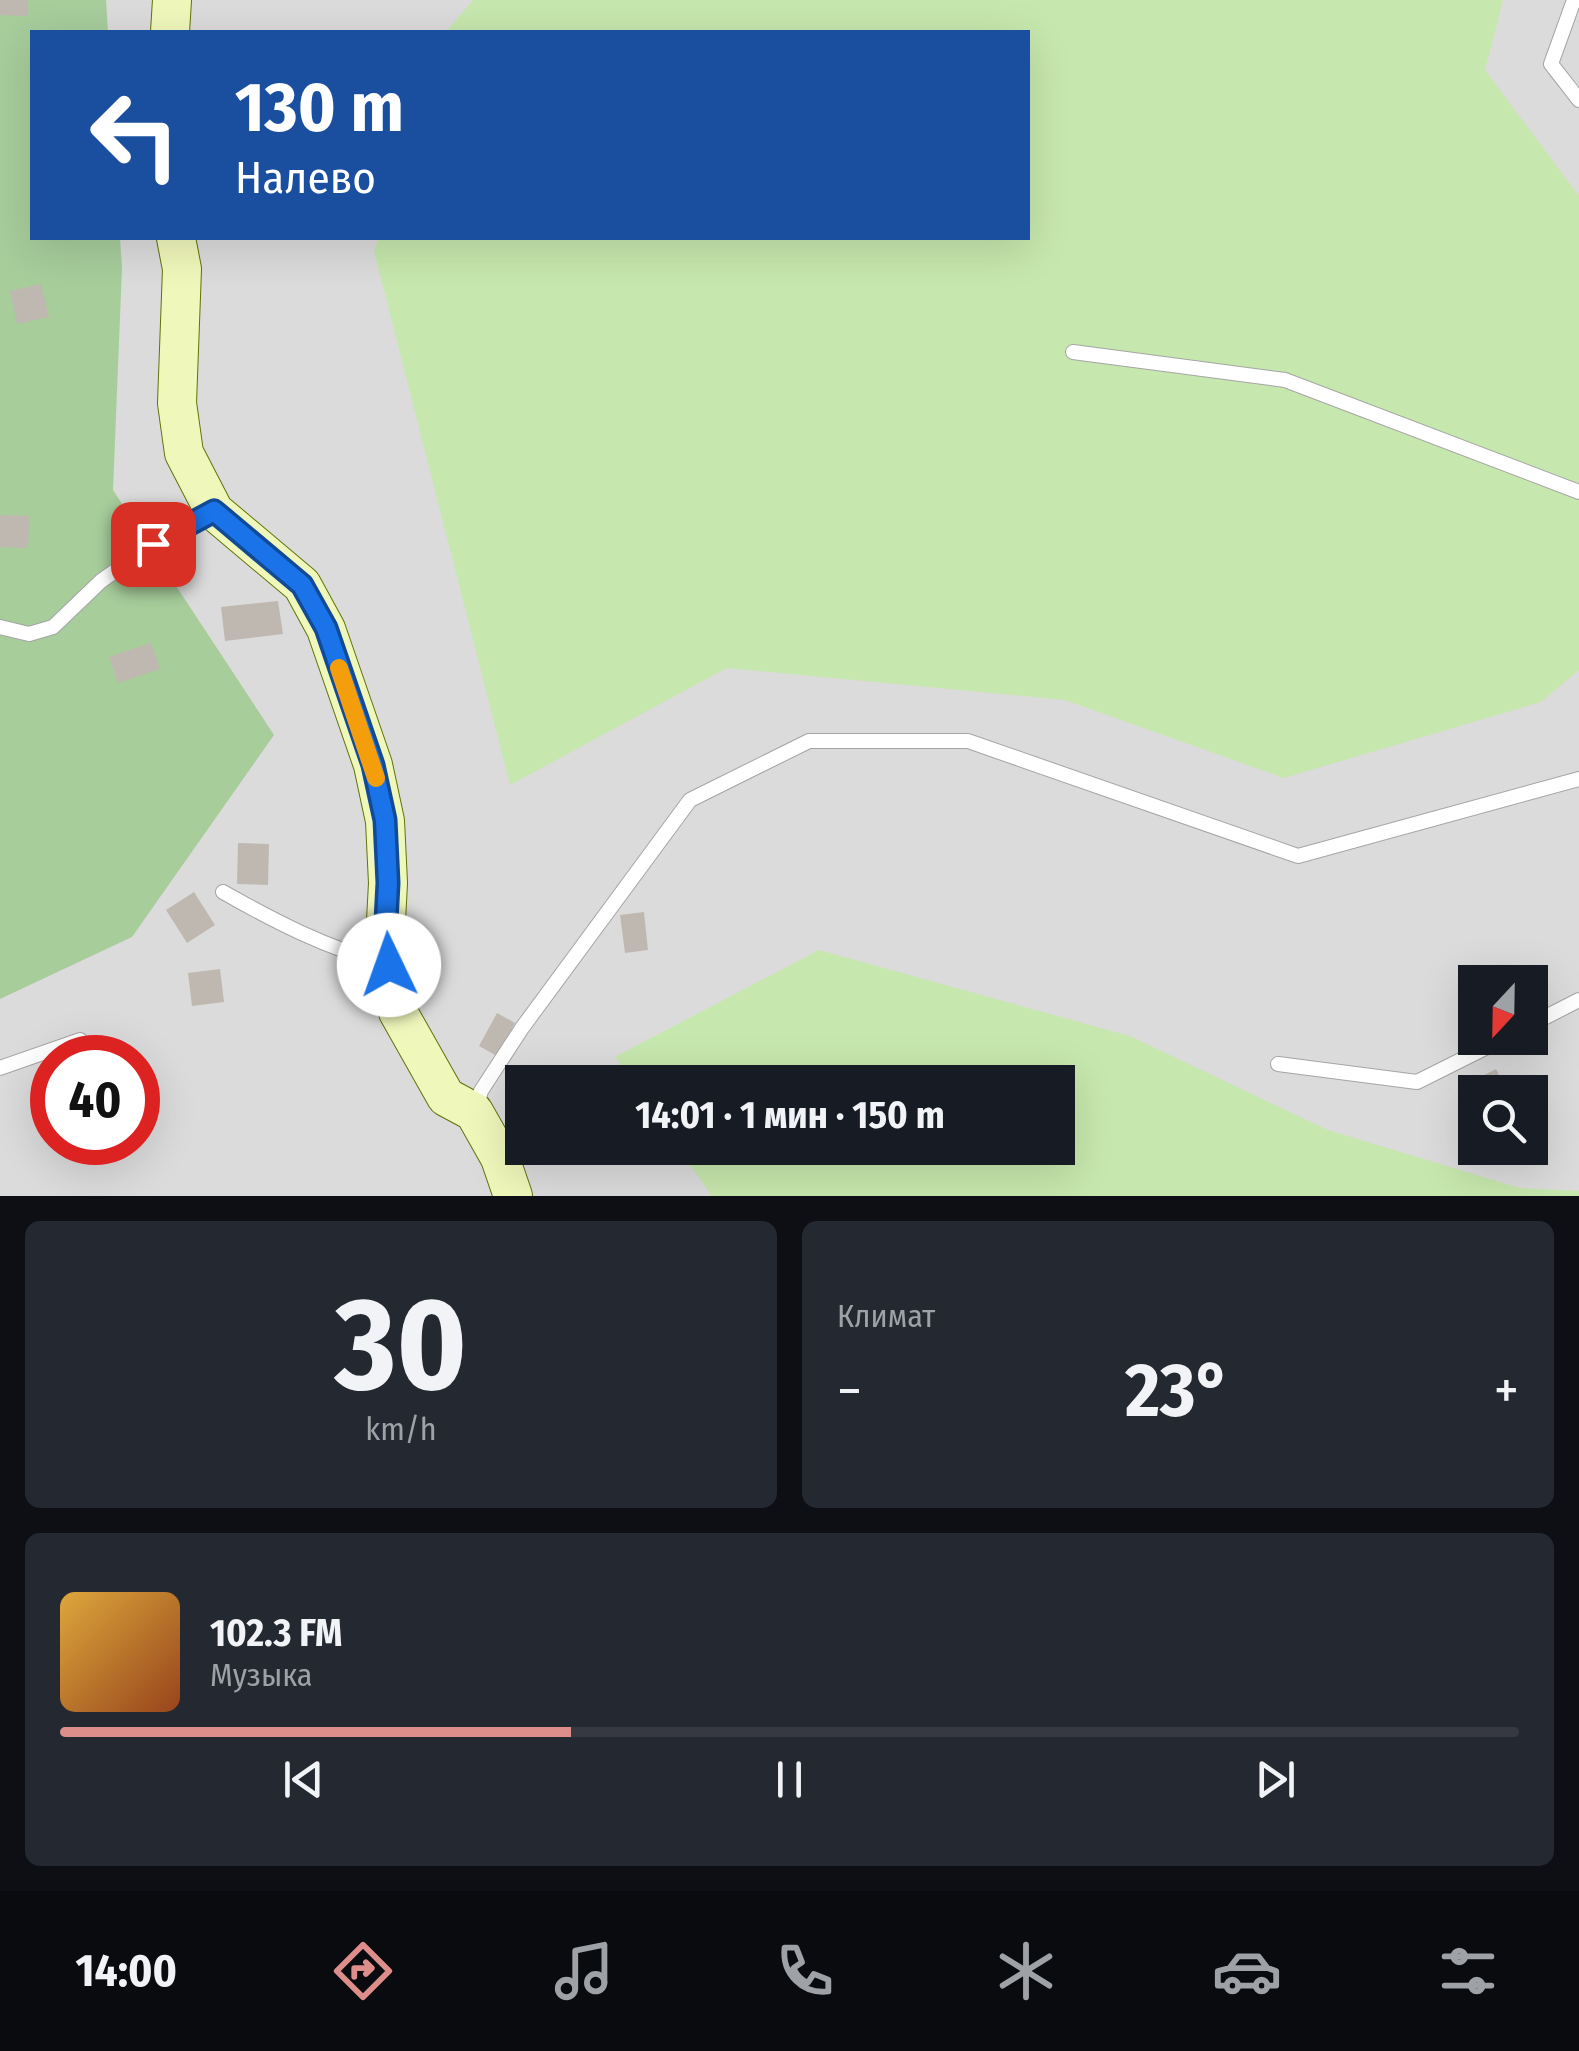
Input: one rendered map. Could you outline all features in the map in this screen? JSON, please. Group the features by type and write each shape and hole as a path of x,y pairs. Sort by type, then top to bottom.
{"street":[{"path":"170,30 172,0"},
{"path":"176,240 182,269 177,403 184,453 214,511 302,585 326,628 373,765 385,820 385,940 398,1012 446,1097 474,1112 500,1158 513,1196"}],"lane":[{"path":"1574,0 1552,64 1579,100"},
{"path":"1073,352 1285,380 1579,492"},
{"path":"0,627 29,634 53,627 101,581 153,544 214,511"},
{"path":"474,1112 481,1092 522,1028 690,800 809,741 968,742 1298,856 1579,779"},
{"path":"223,892 336,948 389,965"},
{"path":"1548,1016 1579,1000"},
{"path":"1278,1064 1417,1082 1471,1055"},
{"path":"0,1068 30,1058"}],"shaded area":[{"path":"0,0 1579,0 1579,1196 0,1196"}],"green space":[{"path":"0,0 106,0 108,30 30,30 30,240 120,240 113,490 274,735 132,937 0,999"},
{"path":"473,0 1503,0 1485,70 1579,196 1579,670 1541,702 1284,778 1065,700 727,668 510,785 374,251 378,240 1030,240 1030,30 448,30"},
{"path":"819,950 1130,1036 1328,1130 1520,1188 1579,1191 1579,1196 712,1196 690,1165 1075,1165 1075,1065 621,1065 615,1057"}],"building":[{"path":"0,0 28,0 28,16 0,15"},
{"path":"41,284 49,317 17,324 10,291"},
{"path":"0,515 29,516 28,548 0,547"},
{"path":"278,601 283,634 225,641 221,607"},
{"path":"151,643 160,669 118,683 109,657"},
{"path":"238,843 269,844 268,885 237,884"},
{"path":"194,892 215,925 187,943 166,910"},
{"path":"644,912 648,950 625,953 620,915"},
{"path":"220,969 224,1002 192,1006 188,973"},
{"path":"497,1013 515,1023 497,1056 479,1046"}],"slow traffic":[{"path":"339,668 376,778"}],"route":[{"path":"153,544 214,511 302,585 326,628 373,765 385,820 385,940 389,965"}]}
